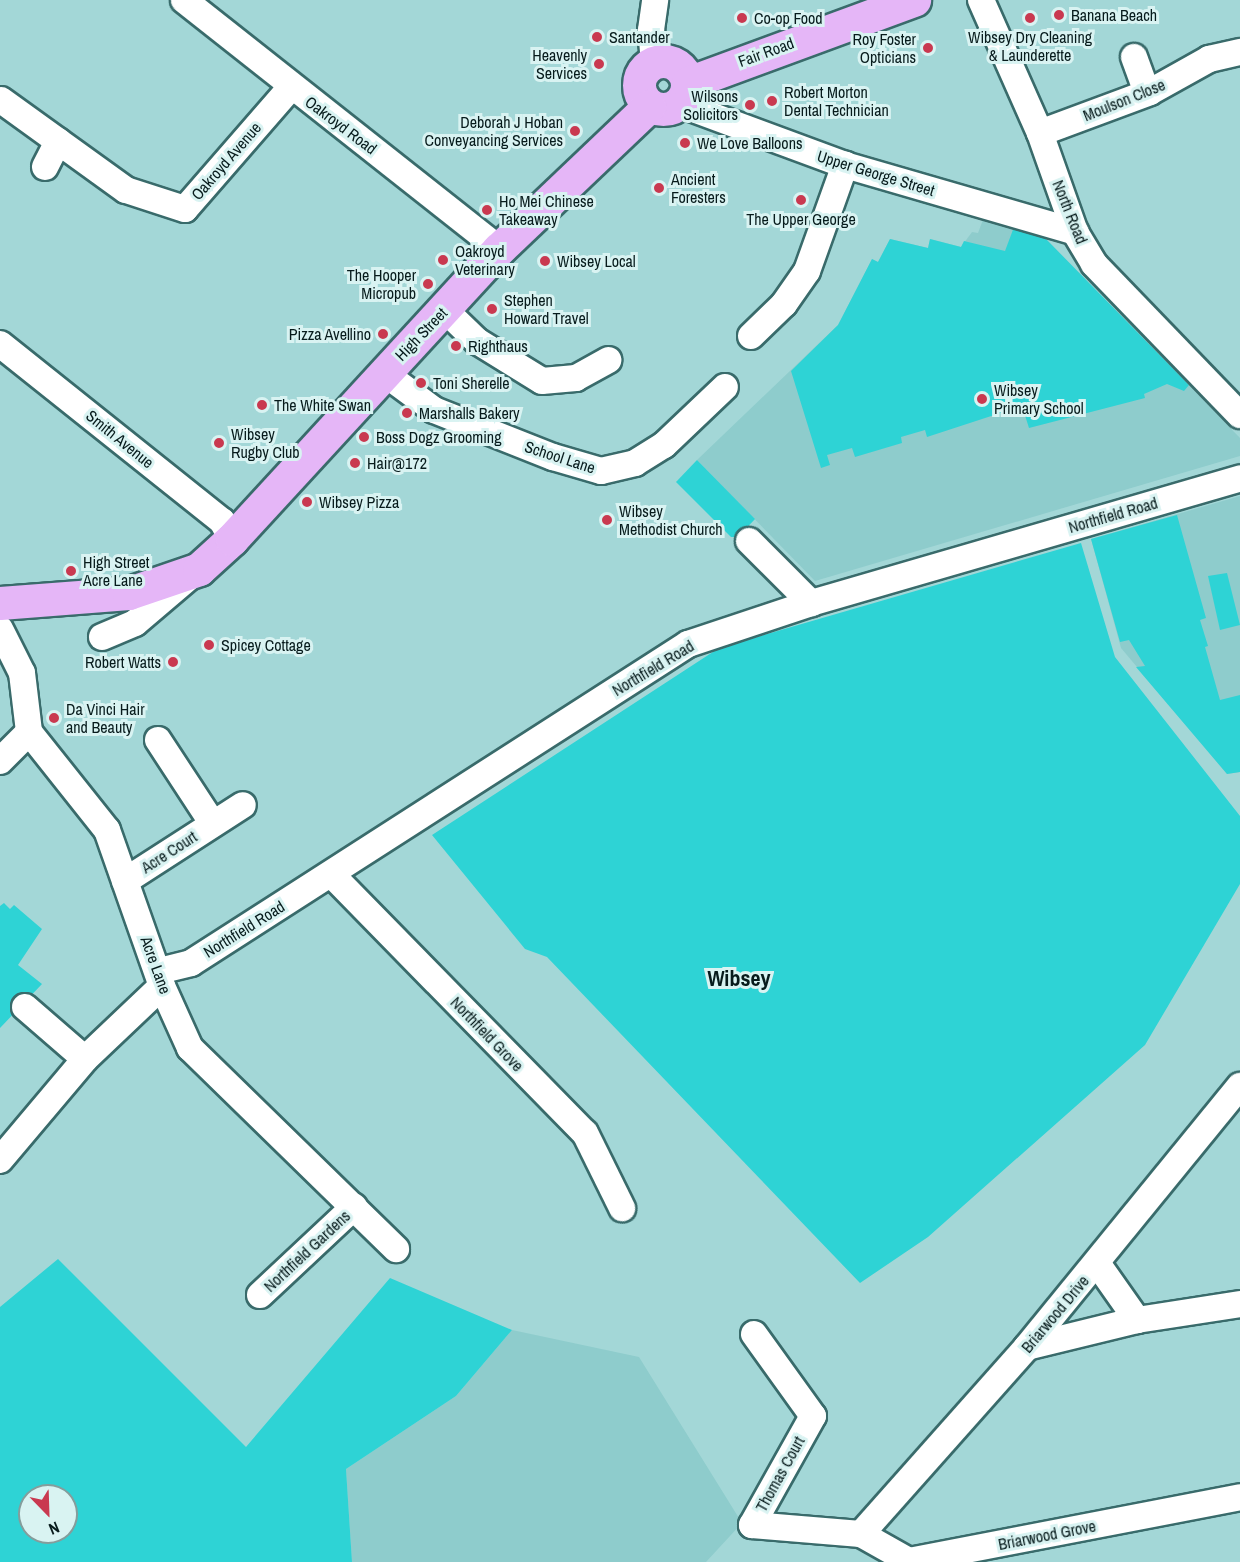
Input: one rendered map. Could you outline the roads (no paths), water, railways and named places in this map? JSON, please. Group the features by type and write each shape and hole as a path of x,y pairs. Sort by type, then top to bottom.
{"main road":[{"name":"Fair Road","path":"672,97 914,0"},
{"path":"654,63 674,63 685,74 672,97 639,84 645,69 654,63"},
{"name":"High Street","path":"0,603 129,593 199,569 232,539 499,249 672,97"}],"street":[{"name":"Oakroyd Road","path":"184,0 291,87 499,249"},
{"path":"654,63 651,30 655,0"},
{"name":"North Road","path":"981,0 1040,133 1075,232 1094,264 1240,415"},
{"name":"Moulson Close","path":"1040,133 1147,93 1209,59 1240,52"},
{"path":"1134,57 1147,93"},
{"name":"Oakroyd Avenue","path":"1,100 126,190 185,209 291,87"},
{"name":"Upper George Street","path":"672,97 845,165 1075,232"},
{"path":"45,167 58,141"},
{"path":"751,336 784,304 807,271 845,165"},
{"path":"445,310 477,341 542,381 576,378 608,360"},
{"name":"Smith Avenue","path":"0,344 222,521 232,539"},
{"name":"School Lane","path":"384,373 434,410 553,457 601,471 635,463 664,446 725,387"},
{"name":"Northfield Road","path":"161,978 191,963 332,875 688,644 811,603 1240,478"},
{"path":"749,541 811,603"},
{"name":"High Street","path":"102,638 135,623 199,569"},
{"path":"0,628 22,673 29,732 0,761"},
{"name":"Acre Lane","path":"29,732 107,830 161,978 190,1048 396,1250"},
{"name":"Acre Court","path":"158,740 213,824"},
{"name":"Acre Court","path":"126,880 243,805"},
{"name":"Northfield Grove","path":"332,875 585,1133 622,1208"},
{"path":"0,1160 86,1059 161,978"},
{"path":"25,1007 86,1059"},
{"name":"Briarwood Drive","path":"861,1534 1027,1347 1240,1086"},
{"name":"Northfield Gardens","path":"260,1295 354,1207"},
{"path":"1096,1263 1137,1320"},
{"path":"1027,1347 1137,1320 1240,1304"},
{"name":"Thomas Court","path":"754,1334 813,1416 752,1525 861,1534"},
{"name":"Briarwood Grove","path":"861,1534 909,1561 1240,1497"}],"place":[{"name":"Banana Beach","path":"1059,15"},
{"name":"Co-op Food","path":"742,18"},
{"name":"Wibsey Dry Cleaning & Launderette","path":"1030,18"},
{"name":"Santander","path":"597,37"},
{"name":"Roy Foster Opticians","path":"928,48"},
{"name":"Heavenly Services","path":"599,64"},
{"name":"Robert Morton Dental Technician","path":"772,101"},
{"name":"Wilsons Solicitors","path":"750,105"},
{"name":"Deborah J Hoban Conveyancing Services","path":"575,131"},
{"name":"We Love Balloons","path":"685,143"},
{"name":"Ancient Foresters","path":"659,188"},
{"name":"The Upper George","path":"801,200"},
{"name":"Ho Mei Chinese Takeaway","path":"487,210"},
{"name":"Oakroyd Veterinary","path":"443,260"},
{"name":"Wibsey Local","path":"545,261"},
{"name":"The Hooper Micropub","path":"428,284"},
{"name":"Stephen Howard Travel","path":"492,309"},
{"name":"Pizza Avellino","path":"383,334"},
{"name":"Righthaus","path":"456,346"},
{"name":"Toni Sherelle","path":"421,383"},
{"name":"Wibsey Primary School","path":"982,399"},
{"name":"The White Swan","path":"262,405"},
{"name":"Marshalls Bakery","path":"407,413"},
{"name":"Boss Dogz Grooming","path":"364,437"},
{"name":"Wibsey Rugby Club","path":"219,443"},
{"name":"Hair@172","path":"355,463"},
{"name":"Wibsey Pizza","path":"307,502"},
{"name":"Wibsey Methodist Church","path":"607,520"},
{"name":"High Street Acre Lane","path":"71,571"},
{"name":"Spicey Cottage","path":"209,645"},
{"name":"Robert Watts","path":"173,662"},
{"name":"Da Vinci Hair and Beauty","path":"54,718"}],"district":[{"name":"Wibsey","path":"739,979"}]}
